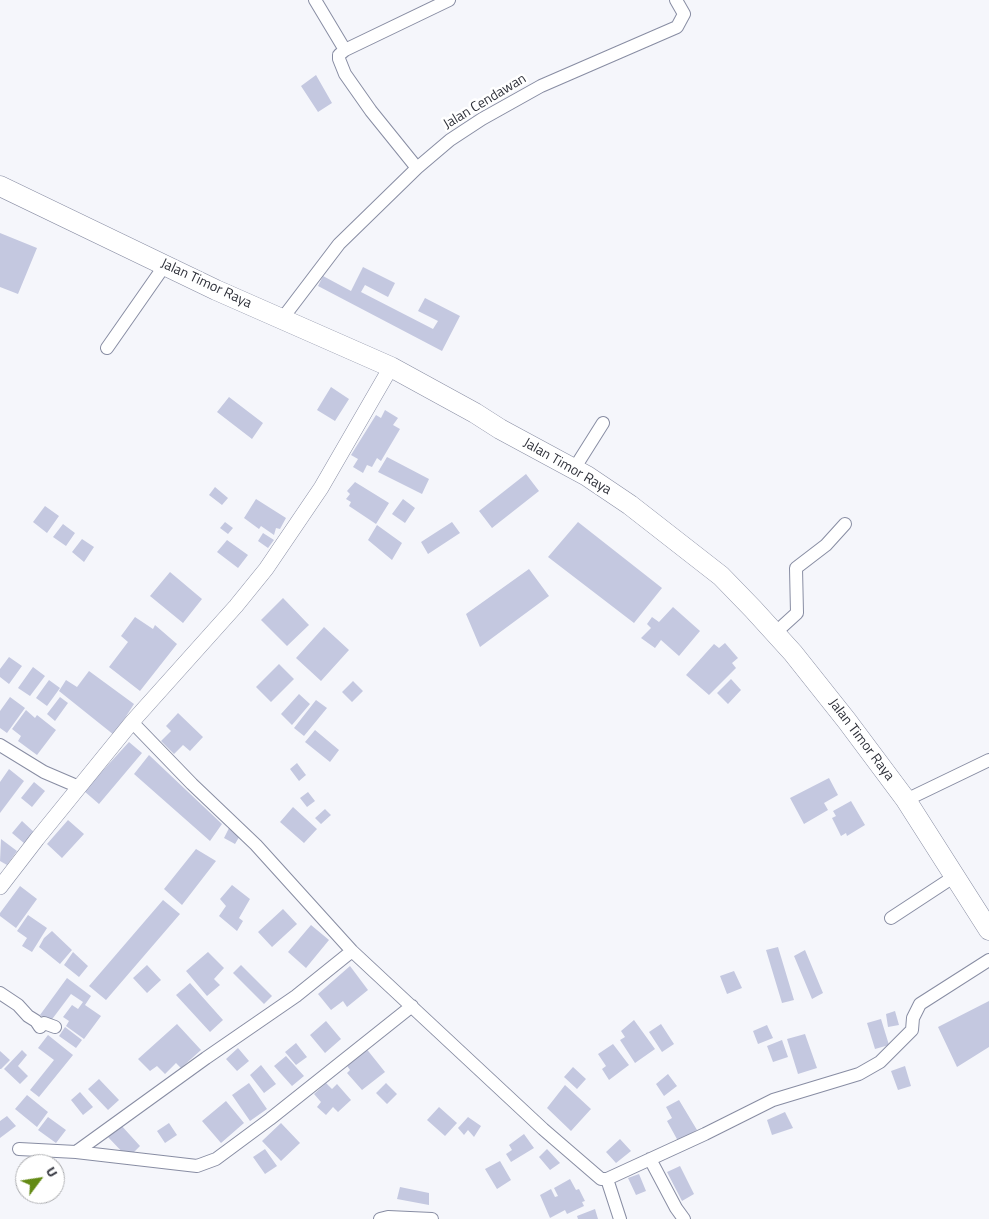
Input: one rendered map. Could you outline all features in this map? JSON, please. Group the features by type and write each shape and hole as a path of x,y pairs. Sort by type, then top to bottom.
{"highway":[{"name":"Jalan Timor Raya","path":"0,186 165,265 391,367 574,469 630,505 721,576 775,633 847,721 906,800 989,930"}],"street":[{"path":"315,0 345,50"},
{"path":"417,168 371,111 345,74 339,55 345,50 449,0"},
{"name":"Jalan Cendawan","path":"282,319 339,244 417,168 450,140 482,119 541,86 677,27 684,14 676,0"},
{"path":"108,348 165,265"},
{"path":"0,887 132,722 236,606 266,568 322,488 391,367"},
{"path":"574,469 603,423"},
{"path":"775,633 797,613 796,568 826,545 846,524"},
{"path":"132,722 192,784 256,845 352,951 543,1130 597,1177 607,1179 773,1100 859,1074 880,1062 912,1030 913,1018 920,1004 989,960"},
{"path":"3,751 79,787"},
{"path":"906,800 989,760"},
{"path":"891,918 955,876"},
{"path":"76,1152 296,996 352,951"},
{"path":"0,993 18,1005 40,1027 44,1023 54,1026"},
{"path":"19,1149 76,1152 196,1166 216,1159 270,1119 412,1006"},
{"path":"650,1159 676,1208 684,1219"},
{"path":"607,1179 620,1219"},
{"path":"380,1219 388,1217 432,1219"}],"building":[{"path":"316,75 332,103 318,112 301,86"},
{"path":"0,233 37,248 18,294 0,287"},
{"path":"363,267 395,283 388,297 365,285 361,292 433,329 438,321 418,311 425,298 460,316 442,351 318,286 323,276 351,291"},
{"path":"331,387 349,399 335,421 317,410"},
{"path":"229,397 263,423 252,439 217,412"},
{"path":"385,410 398,418 393,425 400,429 381,461 377,458 372,467 367,465 363,473 353,467 358,459 351,455 376,415 381,418"},
{"path":"387,457 429,479 422,494 378,472"},
{"path":"526,474 539,491 492,528 479,511"},
{"path":"355,482 389,503 376,524 349,506 351,502 346,499 350,494 347,491"},
{"path":"215,487 228,498 222,505 209,495"},
{"path":"256,499 286,518 280,529 276,528 274,535 261,526 259,529 244,518"},
{"path":"403,499 415,508 405,523 392,514"},
{"path":"45,506 59,516 47,533 33,522"},
{"path":"225,522 233,528 228,534 220,528"},
{"path":"452,522 460,533 428,554 421,542"},
{"path":"578,522 662,588 634,623 548,557"},
{"path":"63,524 75,533 66,546 53,537"},
{"path":"377,525 402,543 392,560 368,540"},
{"path":"263,533 274,540 268,548 258,541"},
{"path":"82,539 94,547 84,562 72,552"},
{"path":"227,540 248,555 238,568 217,552"},
{"path":"529,569 549,596 480,647 466,614"},
{"path":"170,572 202,599 183,623 150,596"},
{"path":"283,598 309,625 287,646 261,620"},
{"path":"673,607 700,631 679,656 661,640 655,648 641,638 651,628 647,624 652,617 659,622"},
{"path":"135,617 153,629 155,625 177,644 140,691 109,667 128,642 121,636"},
{"path":"324,627 349,650 321,681 296,658"},
{"path":"725,643 738,658 732,663 736,668 709,695 686,675 714,644 719,648"},
{"path":"9,657 22,666 9,684 0,677 0,669"},
{"path":"279,664 294,679 271,702 256,687"},
{"path":"33,667 45,676 30,696 18,688"},
{"path":"89,671 134,704 114,735 59,691 66,680 77,687"},
{"path":"731,679 741,690 728,704 717,693"},
{"path":"49,680 60,688 47,706 36,698"},
{"path":"353,681 363,691 352,702 342,692"},
{"path":"299,694 310,704 292,725 281,714"},
{"path":"10,697 25,708 7,733 0,728 0,711"},
{"path":"60,697 68,703 55,721 47,714"},
{"path":"316,700 327,708 304,736 294,728"},
{"path":"26,710 35,718 37,715 56,730 37,755 18,741 21,736 12,729"},
{"path":"178,713 203,737 190,751 183,745 174,754 161,741 171,731 166,726"},
{"path":"315,730 339,750 330,762 305,742"},
{"path":"129,742 142,753 99,804 84,791"},
{"path":"149,755 222,824 210,841 134,774"},
{"path":"297,763 306,775 299,781 290,769"},
{"path":"9,769 24,781 0,813 0,782"},
{"path":"829,778 838,795 824,803 828,810 804,824 790,798"},
{"path":"34,782 45,791 32,807 21,798"},
{"path":"308,792 315,801 307,807 300,798"},
{"path":"851,801 865,825 847,836 846,833 841,836 832,818 836,816 833,811"},
{"path":"293,807 317,829 304,843 280,822"},
{"path":"325,809 331,815 321,824 315,818"},
{"path":"68,820 84,834 62,858 47,844"},
{"path":"22,821 35,833 25,844 12,833"},
{"path":"229,828 241,834 235,844 224,838"},
{"path":"1,839 17,851 7,865 0,861"},
{"path":"196,849 216,861 182,905 164,889"},
{"path":"232,885 250,899 239,918 243,921 237,931 219,916 226,906 220,899"},
{"path":"20,886 37,899 16,928 0,916 0,913"},
{"path":"163,900 180,914 106,1000 89,986"},
{"path":"283,909 297,924 272,947 258,932"},
{"path":"28,915 47,928 32,952 22,946 27,938 17,931"},
{"path":"311,925 329,940 306,968 288,952"},
{"path":"52,931 72,950 60,964 39,947 44,938"},
{"path":"778,947 794,1000 782,1003 766,950"},
{"path":"805,950 823,993 812,999 794,956"},
{"path":"73,952 88,966 79,977 64,965"},
{"path":"208,952 224,968 214,979 220,985 207,996 186,971"},
{"path":"147,965 161,980 147,993 133,978"},
{"path":"241,965 272,996 264,1004 233,973"},
{"path":"350,966 368,990 347,1007 343,1001 331,1010 318,994"},
{"path":"734,971 742,988 727,994 720,976"},
{"path":"67,978 91,996 85,1005 101,1016 84,1039 66,1026 69,1021 63,1017 72,1005 78,1009 83,1002 71,994 50,1022 40,1015"},
{"path":"190,983 223,1020 210,1032 176,995"},
{"path":"989,1001 989,1047 957,1067 938,1027"},
{"path":"895,1011 899,1025 888,1027 886,1014"},
{"path":"881,1019 889,1045 875,1049 867,1023"},
{"path":"634,1020 655,1049 635,1063 620,1040 625,1037 621,1031"},
{"path":"326,1021 341,1039 325,1053 310,1035"},
{"path":"177,1024 201,1050 181,1068 176,1063 165,1074 157,1066 150,1071 138,1059"},
{"path":"661,1024 674,1044 662,1052 649,1032"},
{"path":"767,1025 773,1038 758,1044 753,1031"},
{"path":"65,1027 82,1040 76,1048 59,1036"},
{"path":"805,1034 817,1068 798,1074 787,1039"},
{"path":"48,1035 73,1055 39,1097 30,1090 54,1060 38,1048"},
{"path":"782,1040 788,1057 773,1062 767,1046"},
{"path":"296,1043 307,1057 296,1065 285,1052"},
{"path":"613,1044 629,1065 609,1080 602,1069 606,1066 598,1054"},
{"path":"365,1047 385,1072 362,1090 347,1073 350,1070 345,1063"},
{"path":"238,1048 249,1061 237,1071 226,1059"},
{"path":"22,1050 27,1055 18,1066 28,1076 20,1084 4,1069"},
{"path":"0,1051 10,1060 1,1069 0,1069"},
{"path":"286,1056 304,1076 292,1086 274,1066"},
{"path":"261,1065 276,1084 264,1093 250,1075"},
{"path":"905,1066 911,1086 898,1090 891,1071"},
{"path":"573,1067 586,1079 577,1089 564,1077"},
{"path":"668,1074 677,1086 664,1096 656,1084"},
{"path":"99,1079 119,1100 108,1110 88,1089"},
{"path":"249,1083 267,1109 250,1121 232,1095"},
{"path":"326,1083 332,1089 337,1084 351,1100 338,1112 333,1107 326,1115 317,1107 321,1102 314,1094"},
{"path":"386,1083 397,1094 387,1104 376,1093"},
{"path":"565,1085 591,1109 571,1131 547,1108"},
{"path":"80,1092 93,1107 83,1115 71,1100"},
{"path":"27,1095 48,1112 37,1127 15,1109"},
{"path":"679,1100 697,1130 678,1141 667,1121 672,1118 666,1107"},
{"path":"226,1101 244,1123 221,1143 202,1121"},
{"path":"439,1107 457,1123 445,1136 427,1120"},
{"path":"785,1112 793,1128 772,1135 767,1120"},
{"path":"7,1116 16,1126 0,1138 0,1121"},
{"path":"48,1117 66,1130 56,1143 38,1130"},
{"path":"468,1117 481,1126 474,1137 468,1130 464,1135 458,1128"},
{"path":"169,1123 177,1135 165,1143 157,1131"},
{"path":"281,1123 300,1143 281,1161 262,1141"},
{"path":"120,1124 140,1146 128,1158 107,1136"},
{"path":"524,1134 534,1148 511,1162 506,1154 512,1150 509,1145"},
{"path":"620,1139 631,1151 616,1163 606,1152"},
{"path":"265,1149 277,1166 265,1174 253,1157"},
{"path":"547,1149 560,1163 550,1170 539,1157"},
{"path":"500,1161 511,1180 497,1189 485,1169"},
{"path":"680,1166 694,1194 682,1201 667,1172"},
{"path":"639,1174 646,1191 636,1195 628,1178"},
{"path":"570,1179 576,1190 579,1189 585,1201 582,1202 584,1206 567,1214 565,1210 550,1218 540,1195 551,1189 555,1197 558,1196 554,1188"},
{"path":"400,1187 429,1193 429,1205 397,1199"},
{"path":"595,1209 598,1219 578,1219 577,1216"}]}
